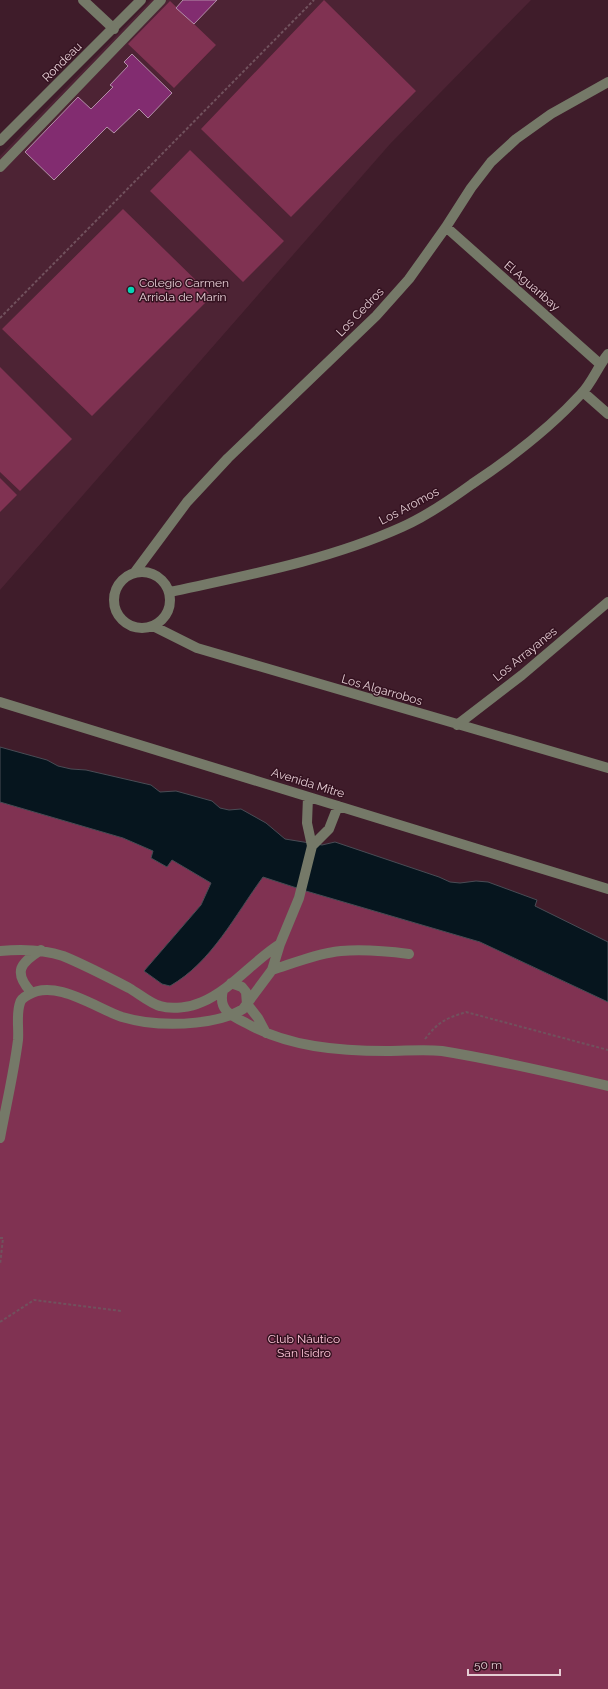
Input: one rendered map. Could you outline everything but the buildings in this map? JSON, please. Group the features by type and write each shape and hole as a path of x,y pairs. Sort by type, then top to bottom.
{"street":[{"path":"83,0 114,28"},
{"name":"Rondeau","path":"0,141 141,0"},
{"path":"0,167 161,0"},
{"name":"Los Cedros","path":"153,626 144,628 135,627 126,624 119,617 115,609 114,600 115,590 120,582 135,572 187,502 228,458 376,316 409,279 446,227 471,188 491,162 516,139 551,114 608,82"},
{"name":"El Aguaribay","path":"446,227 600,364"},
{"name":"Los Aromos","path":"170,592 256,574 325,555 368,541 403,527 428,514 494,470 538,435 583,392 608,354"},
{"path":"583,392 608,414"},
{"path":"135,572 144,572 160,578 166,584 170,592 171,600 166,616 153,626"},
{"name":"Los Arrayanes","path":"457,725 522,675 608,602"},
{"name":"Los Algarrobos","path":"153,626 197,648 608,768"},
{"name":"Avenida Mitre","path":"0,702 608,889"},
{"path":"0,1138 18,1039 20,1004 23,998 31,992 50,990 68,993 122,1017 146,1022 176,1024 214,1019 230,1015 243,1009 248,1004 272,970 280,944 299,898 311,849 307,824 308,797"},
{"path":"311,849 329,829 338,806"},
{"path":"0,951 25,949 41,950 63,956 116,981 160,1006 180,1007 201,1003 223,990 264,954 280,944"},
{"path":"31,992 23,983 21,968 27,959 41,950"},
{"path":"272,970 305,959 339,951 374,950 409,954"},
{"path":"231,983 242,987 246,992 248,1004 266,1033"},
{"path":"223,990 221,996 222,1003 225,1010 230,1015 266,1033 306,1045 357,1051 439,1051 509,1063 608,1086"}],"path":[{"path":"0,318 314,0"},
{"path":"418,1051 422,1042 435,1026 446,1019 466,1012 608,1050"},
{"path":"0,1238 3,1238 0,1265"},
{"path":"0,1322 34,1300 120,1311"}],"shaded area":[{"name":"Colegio Carmen Arriola de Marín","path":"151,0 531,0 390,144 0,590 0,156"}],"green space":[{"path":"324,0 416,91 291,217 201,129"},
{"path":"170,1 216,45 174,88 128,44"},
{"path":"190,150 284,241 243,282 150,191"},
{"path":"123,209 212,296 92,416 2,329"},
{"path":"0,367 72,439 20,491 0,472"},
{"path":"0,478 17,495 0,512"},
{"name":"Club Náutico San Isidro","path":"0,802 123,838 153,851 151,858 167,867 172,860 211,883 201,905 144,971 162,984 170,985 198,964 222,937 263,877 480,942 608,1002 608,1689 0,1689"}],"water":[{"path":"0,747 47,760 58,766 86,770 151,785 160,792 176,791 212,801 220,808 229,810 241,809 266,823 285,839 322,845 335,842 450,882 488,882 537,900 535,906 608,942 608,1002 480,942 263,877 222,937 198,964 185,976 170,986 162,984 144,971 201,905 211,883 172,860 167,867 151,858 153,851 123,838 0,802"}],"place":[{"name":"Colegio Carmen Arriola de Marín","path":"131,290"}]}
